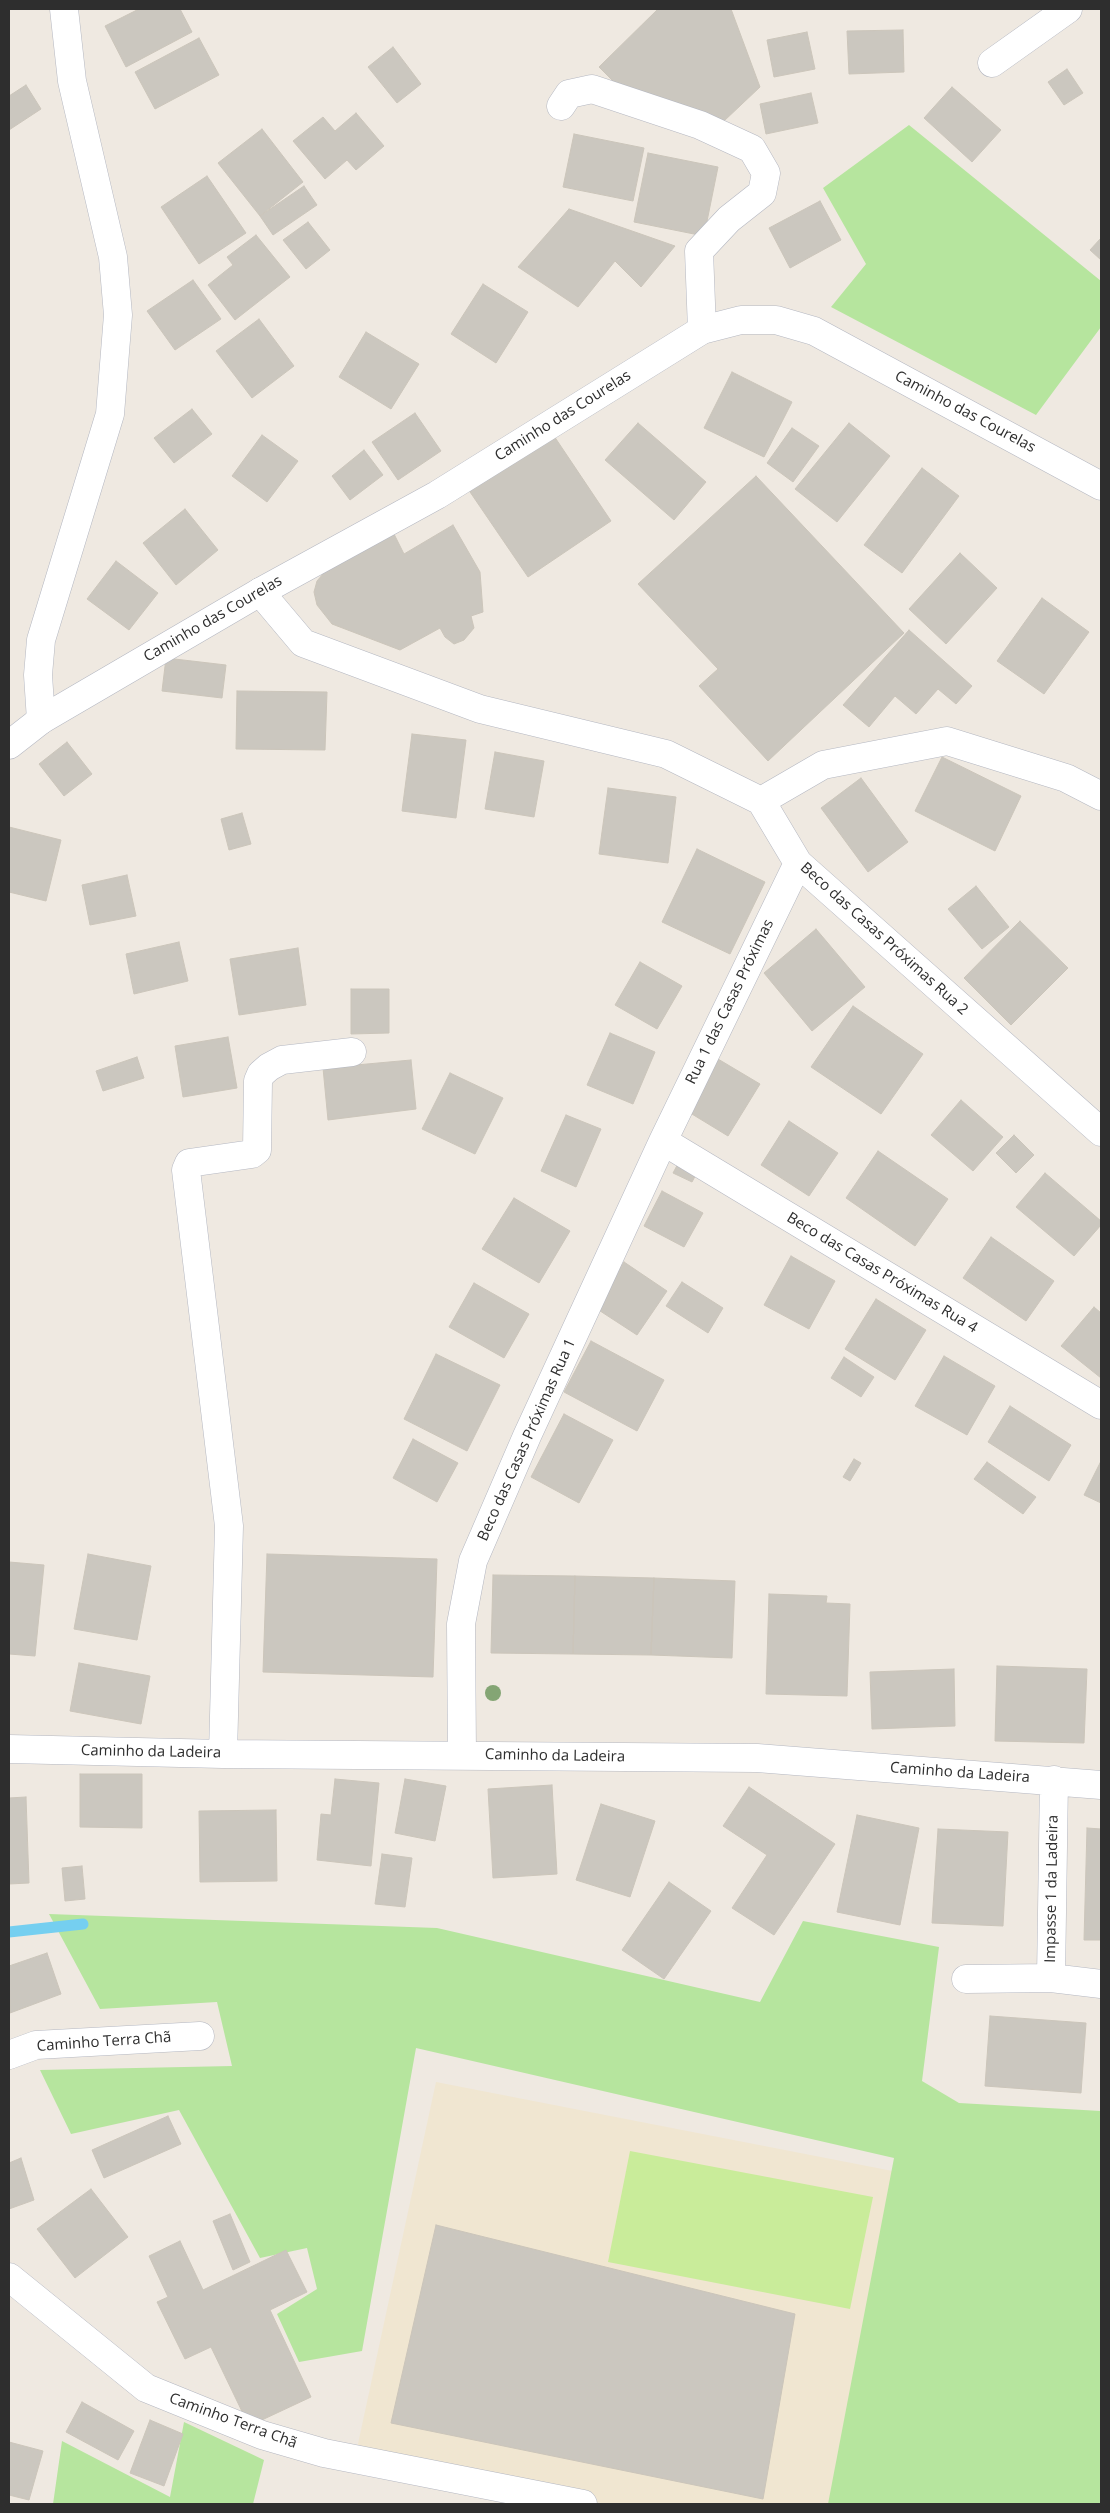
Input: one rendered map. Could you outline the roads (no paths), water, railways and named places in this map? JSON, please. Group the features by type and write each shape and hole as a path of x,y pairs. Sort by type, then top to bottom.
{"street":[{"path":"41,720 38,676 41,640 110,414 118,315 113,257 72,81 64,9"},
{"path":"992,63 1068,9"},
{"path":"561,106 569,94 592,89 700,125 752,150 766,172 762,193 729,219 699,251 702,330"},
{"name":"Caminho das Courelas","path":"9,745 41,720 260,592 437,495 702,330 741,320 776,320 814,331 1101,486"},
{"path":"260,592 303,644 480,709 666,754 761,801 823,765 947,741 1066,778 1101,796"},
{"name":"Beco das Casas Próximas Rua 2","path":"761,801 798,863 1101,1132"},
{"name":"Rua 1 das Casas Próximas","path":"663,1141 798,863"},
{"path":"224,1754 229,1526 186,1170 189,1163 252,1154 257,1150 258,1081 260,1074 269,1067 282,1060 352,1052"},
{"name":"Beco das Casas Próximas Rua 4","path":"663,1141 1101,1405"},
{"name":"Beco das Casas Próximas Rua 1","path":"462,1755 461,1624 474,1562 527,1436 663,1141"},
{"name":"Caminho da Ladeira","path":"9,1748 224,1754 757,1758 1101,1785"},
{"name":"Impasse 1 da Ladeira","path":"1054,1780 1051,1978 1101,1984"},
{"path":"966,1978 1051,1978"},
{"name":"Caminho Terra Chã","path":"9,2055 36,2045 200,2036"},
{"name":"Caminho Terra Chã","path":"9,2277 146,2388 262,2435 334,2455 583,2504"}],"waterway":[{"path":"9,1932 83,1924"}]}
